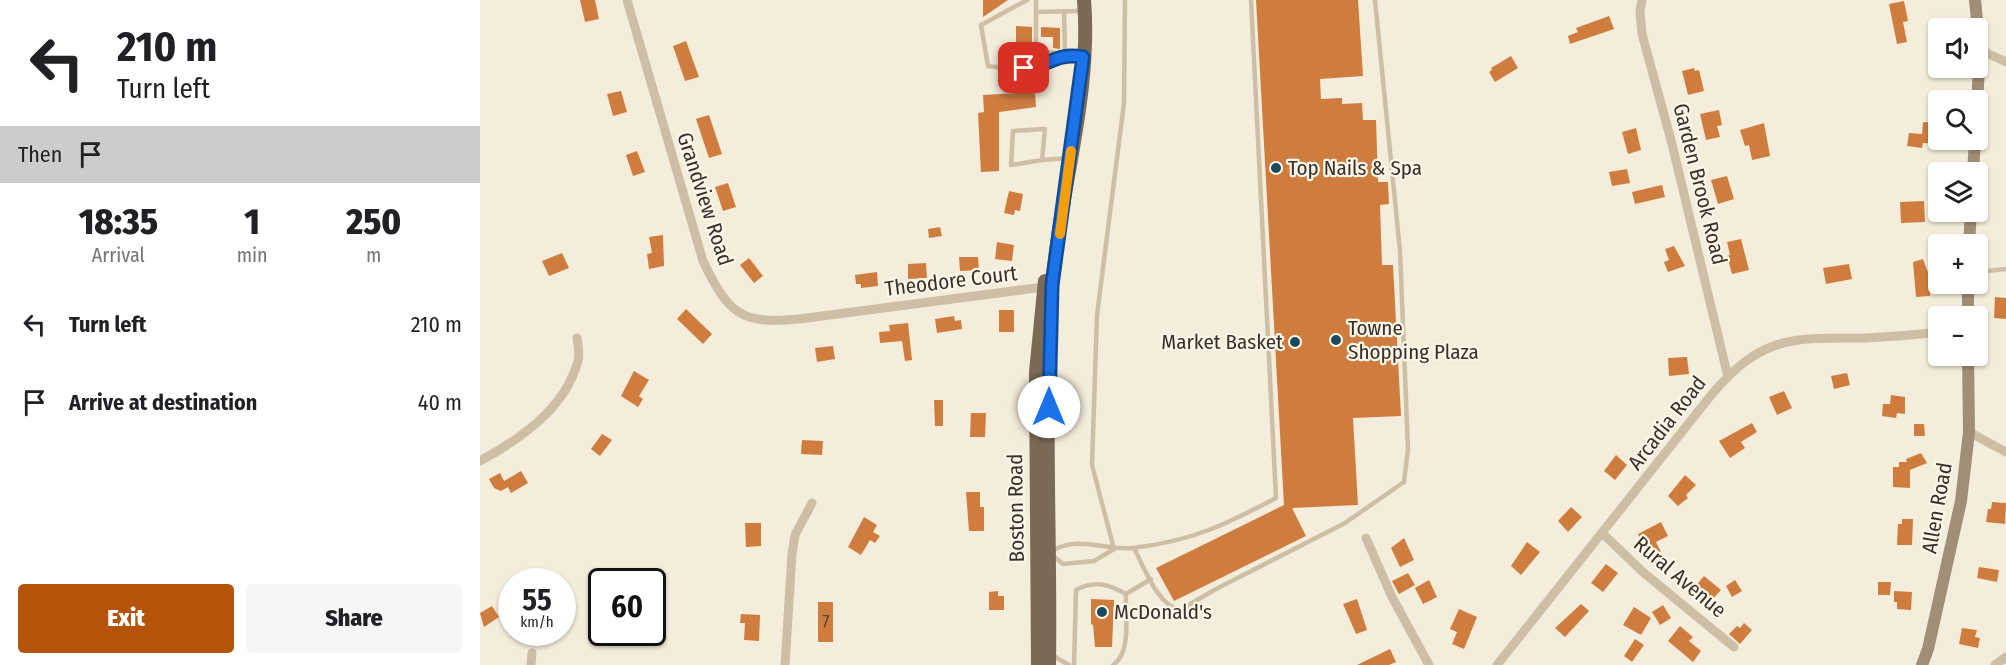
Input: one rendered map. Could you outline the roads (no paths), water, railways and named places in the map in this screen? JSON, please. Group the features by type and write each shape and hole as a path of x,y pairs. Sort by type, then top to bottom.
{"main road":[{"name":"Boston Road","path":"1038,665 1052,285 1083,57 1084,6"},
{"name":"Boston Road","path":"1049,659 1036,372 1044,287 1052,241 1062,210"}],"street":[{"name":"Grandview Road","path":"627,0 703,261 717,290 729,305 754,320 770,322 863,310"},
{"name":"Garden Brook Road","path":"1642,0 1640,10 1642,34 1672,144 1728,377"},
{"path":"1975,0 1977,18"},
{"path":"1988,54 2006,62"},
{"name":"Theodore Court","path":"863,310 1044,287"},
{"name":"Arcadia Road","path":"1497,665 1728,377 1758,353 1790,340 1928,333"},
{"path":"480,461 523,436 558,400 579,360 577,338"},
{"name":"Allen Road","path":"1922,665 1928,650 1961,501 1969,432 1968,366"},
{"path":"1969,432 2006,452"},
{"path":"785,665 795,535 812,503"},
{"name":"Rural Avenue","path":"1602,533 1644,573 1734,647"},
{"path":"1366,538 1392,597 1429,665"},
{"path":"531,665 532,653"},
{"path":"1995,665 2006,657"}],"lane":[{"path":"1027,0 981,25 988,66 1011,69 1037,68 1065,54"},
{"path":"1036,0 1036,50 1083,57"},
{"path":"1114,549 1092,465 1096,322 1103,253 1118,162 1124,103 1125,0"},
{"path":"1043,552 1062,545 1091,543 1114,549 1134,548 1188,538 1217,529 1276,498 1251,0"},
{"path":"1134,548 1163,599 1171,609 1180,610 1345,523 1404,482 1408,449 1400,251 1375,0"},
{"path":"1036,12 1064,11 1084,6"},
{"path":"1064,11 1065,54"},
{"path":"1042,160 1045,129 1013,131 1011,165 1070,158"},
{"path":"1988,270 2006,268"},
{"path":"1043,552 1063,564 1094,561 1114,549"},
{"path":"1126,594 1151,579"},
{"path":"1074,665 1076,590 1086,584 1109,584 1126,594"},
{"path":"1113,665 1120,660 1125,648 1126,594"},
{"path":"1049,659 1069,665"}],"place":[{"name":"Top Nails & Spa","path":"1276,168"},
{"name":"Towne Shopping Plaza","path":"1336,340"},
{"name":"Market Basket","path":"1295,342"},
{"name":"McDonald's","path":"1102,612"}]}
